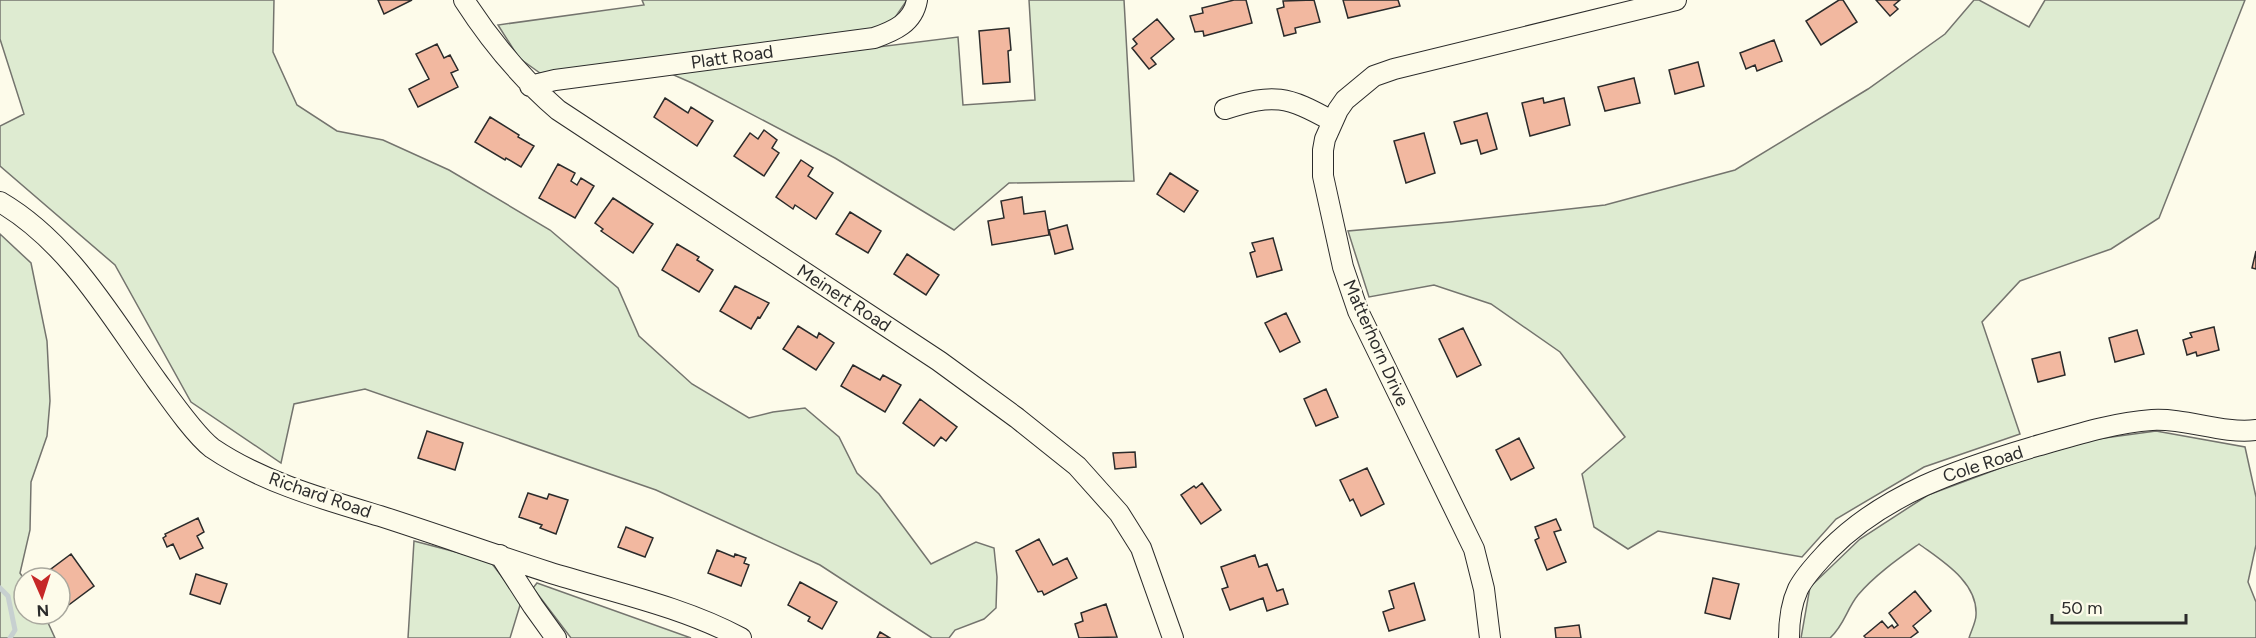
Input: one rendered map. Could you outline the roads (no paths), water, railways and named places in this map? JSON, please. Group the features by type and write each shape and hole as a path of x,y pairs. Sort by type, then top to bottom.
{"street":[{"name":"Meinert Road","path":"464,0 500,52 530,86 558,110 939,361 1017,417 1077,466 1119,513 1141,548 1173,638"},
{"name":"Platt Road","path":"530,86 555,80 874,38 907,22 916,7 917,0"},
{"name":"Matterhorn Drive","path":"1490,638 1484,588 1474,549 1358,311 1343,267 1323,176 1323,150 1332,122 1342,105 1358,88 1374,76 1394,69 1676,0"},
{"path":"1225,109 1268,98 1284,99 1304,105 1332,122"},
{"name":"Richard Road","path":"0,202 18,212 61,252 98,294 177,409 211,447 264,477 308,494 548,572 614,590 720,627 741,638"},
{"name":"Cole Road","path":"1789,638 1790,620 1798,590 1819,560 1844,535 1866,519 1931,481 2016,452 2126,423 2166,420 2256,430"},
{"path":"500,555 556,638"}],"waterway":[{"path":"0,588 8,596 15,630 10,638"}]}
